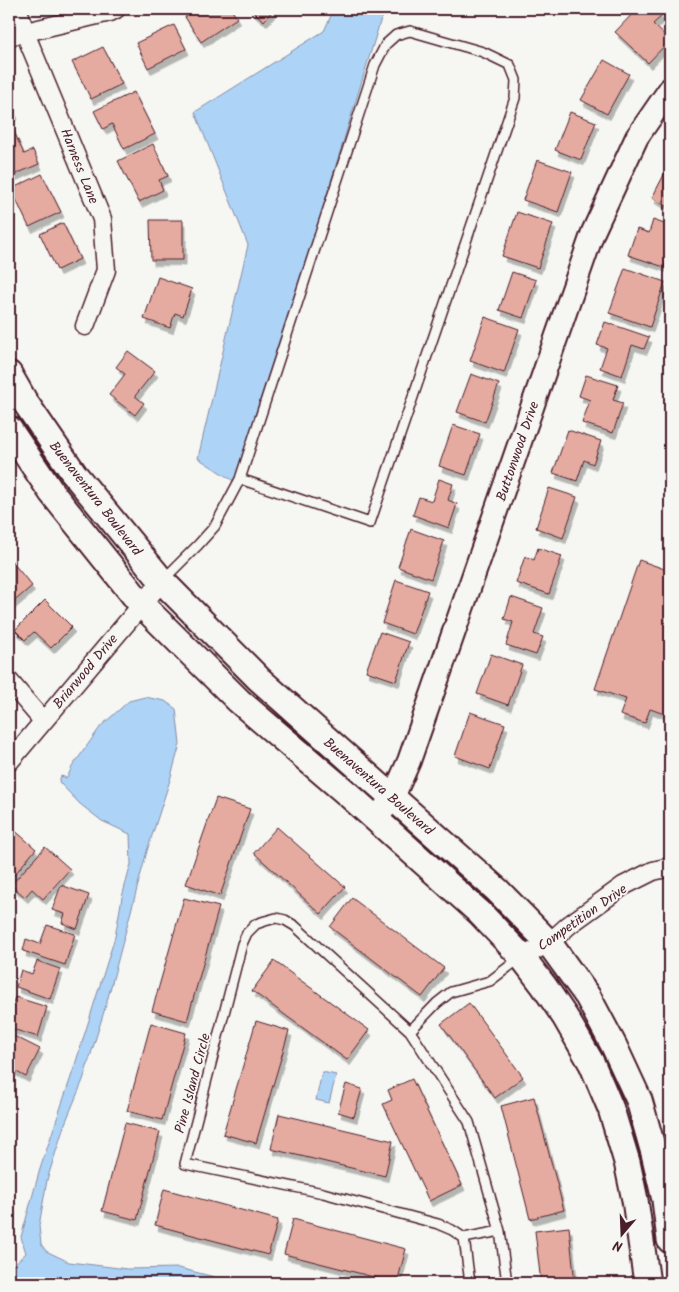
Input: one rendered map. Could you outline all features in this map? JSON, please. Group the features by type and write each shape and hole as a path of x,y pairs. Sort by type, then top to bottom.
{"main road":[{"name":"Buenaventura Boulevard","path":"9,374 25,402 75,475 162,581 259,679 497,890 549,943 588,997 614,1046 639,1100 663,1190 670,1240"},
{"name":"Buenaventura Boulevard","path":"9,429 52,493 142,604 239,701 376,819 480,913 522,956 565,1017 592,1064 611,1110 636,1200 647,1283"}],"street":[{"name":"Harness Lane","path":"18,9 17,35 102,219 106,270 85,326"},
{"path":"17,35 116,9"},
{"name":"Buttonwood Drive","path":"376,819 393,797 409,761 593,232 637,137 670,89"},
{"name":"Briarwood Drive","path":"9,762 162,581"},
{"path":"9,681 43,721"},
{"name":"Competition Drive","path":"522,956 549,943 569,925 623,886 653,871 670,867"}],"lane":[{"path":"162,581 215,526 240,479 374,65 386,44 396,34 410,31 482,52 510,65 516,80 515,98 370,523 240,479"},
{"name":"Pine Island Circle","path":"464,1238 438,1224 323,1193 185,1164 242,944 247,933 256,924 276,918 285,920 295,926 410,1031 469,1122 500,1231 507,1283"},
{"path":"410,1031 437,1003 451,992 490,981 522,956"},
{"path":"470,1283 464,1238 500,1231"}],"water":[{"path":"334,9 384,9 238,484 198,458 248,245 195,112 324,31"},
{"path":"145,697 165,701 176,709 180,744 147,851 106,1005 83,1080 64,1126 47,1180 39,1226 41,1244 46,1251 69,1262 127,1269 179,1268 238,1283 9,1283 9,1269 26,1253 21,1237 40,1169 115,937 122,897 131,864 130,834 102,821 80,804 59,782 61,776 67,778 72,767 101,726 129,701"},
{"path":"322,1072 336,1075 329,1103 316,1100"}],"building":[{"path":"197,9 231,9 237,18 201,42 185,17"},
{"path":"250,9 274,9 264,21"},
{"path":"637,9 654,9 662,16 653,24 670,40 648,63 615,32"},
{"path":"174,25 186,49 148,68 136,43"},
{"path":"103,47 122,84 91,99 72,62"},
{"path":"604,60 629,74 607,114 581,100"},
{"path":"134,92 155,134 124,149 112,124 103,129 94,111"},
{"path":"9,100 15,114 9,117"},
{"path":"570,112 596,122 581,160 555,150"},
{"path":"11,125 24,154 33,150 39,164 9,177 9,126"},
{"path":"153,144 168,176 159,180 163,190 139,202 118,161"},
{"path":"537,160 572,172 558,212 523,200"},
{"path":"670,163 670,208 652,198"},
{"path":"42,174 61,212 29,227 11,189"},
{"path":"517,212 553,224 538,268 502,256"},
{"path":"150,220 183,220 183,260 151,260"},
{"path":"653,220 670,226 670,249 664,267 628,255 637,229 649,233"},
{"path":"63,223 80,259 57,270 40,234"},
{"path":"625,268 665,282 650,327 609,313"},
{"path":"512,272 536,280 523,318 499,310"},
{"path":"158,277 192,289 183,316 175,313 170,328 144,319"},
{"path":"485,317 519,329 504,373 470,361"},
{"path":"605,322 649,337 644,349 632,345 622,376 600,368 607,348 597,345"},
{"path":"128,351 155,371 135,396 144,403 135,415 109,395 125,374 116,367"},
{"path":"471,374 499,384 485,422 457,412"},
{"path":"586,375 618,385 613,400 623,403 613,433 582,423 590,400 579,396"},
{"path":"453,425 480,434 466,475 439,466"},
{"path":"568,430 601,441 593,464 584,460 577,481 553,473"},
{"path":"439,479 453,484 448,500 457,504 449,528 413,515 419,497 432,501"},
{"path":"549,488 577,497 563,538 536,528"},
{"path":"411,529 444,541 431,579 398,567"},
{"path":"538,548 562,556 549,594 516,583 525,556 534,560"},
{"path":"9,558 32,586 10,605 9,604"},
{"path":"639,560 670,571 670,716 650,709 645,723 620,715 626,699 595,689"},
{"path":"396,580 428,591 413,634 382,623"},
{"path":"511,597 543,608 534,634 543,637 536,655 506,645 513,622 504,619"},
{"path":"45,600 72,627 51,648 34,632 25,640 15,630"},
{"path":"380,632 409,642 396,681 366,671"},
{"path":"491,654 522,665 508,705 477,694"},
{"path":"470,712 505,724 490,769 455,756"},
{"path":"216,798 250,809 220,896 186,884"},
{"path":"277,827 345,887 321,914 254,853"},
{"path":"12,828 36,849 9,881 9,832"},
{"path":"45,847 70,869 43,899 32,889 25,897 11,885"},
{"path":"61,885 89,895 77,929 62,923 65,914 52,910"},
{"path":"184,898 219,907 187,1021 152,1011"},
{"path":"352,898 444,968 422,997 330,927"},
{"path":"47,925 75,934 65,965 23,951 26,939 40,944"},
{"path":"37,961 60,969 50,999 16,987 21,970 32,974"},
{"path":"274,961 369,1030 347,1060 252,991"},
{"path":"15,997 47,1007 38,1037 9,1028 9,1008 11,1009"},
{"path":"469,1003 523,1077 495,1098 441,1024"},
{"path":"256,1021 289,1031 256,1143 223,1134"},
{"path":"151,1023 186,1033 162,1120 127,1111"},
{"path":"12,1035 40,1049 26,1077 9,1068 9,1042"},
{"path":"412,1079 462,1185 429,1201 383,1104 392,1100 388,1090"},
{"path":"346,1084 362,1089 354,1117 338,1112"},
{"path":"534,1097 564,1210 530,1219 501,1106"},
{"path":"279,1114 393,1141 385,1176 271,1149"},
{"path":"125,1123 160,1132 137,1220 102,1211"},
{"path":"164,1189 278,1220 268,1255 155,1225"},
{"path":"293,1219 406,1249 397,1283 284,1254"},
{"path":"569,1227 575,1283 541,1283 535,1231"}]}
